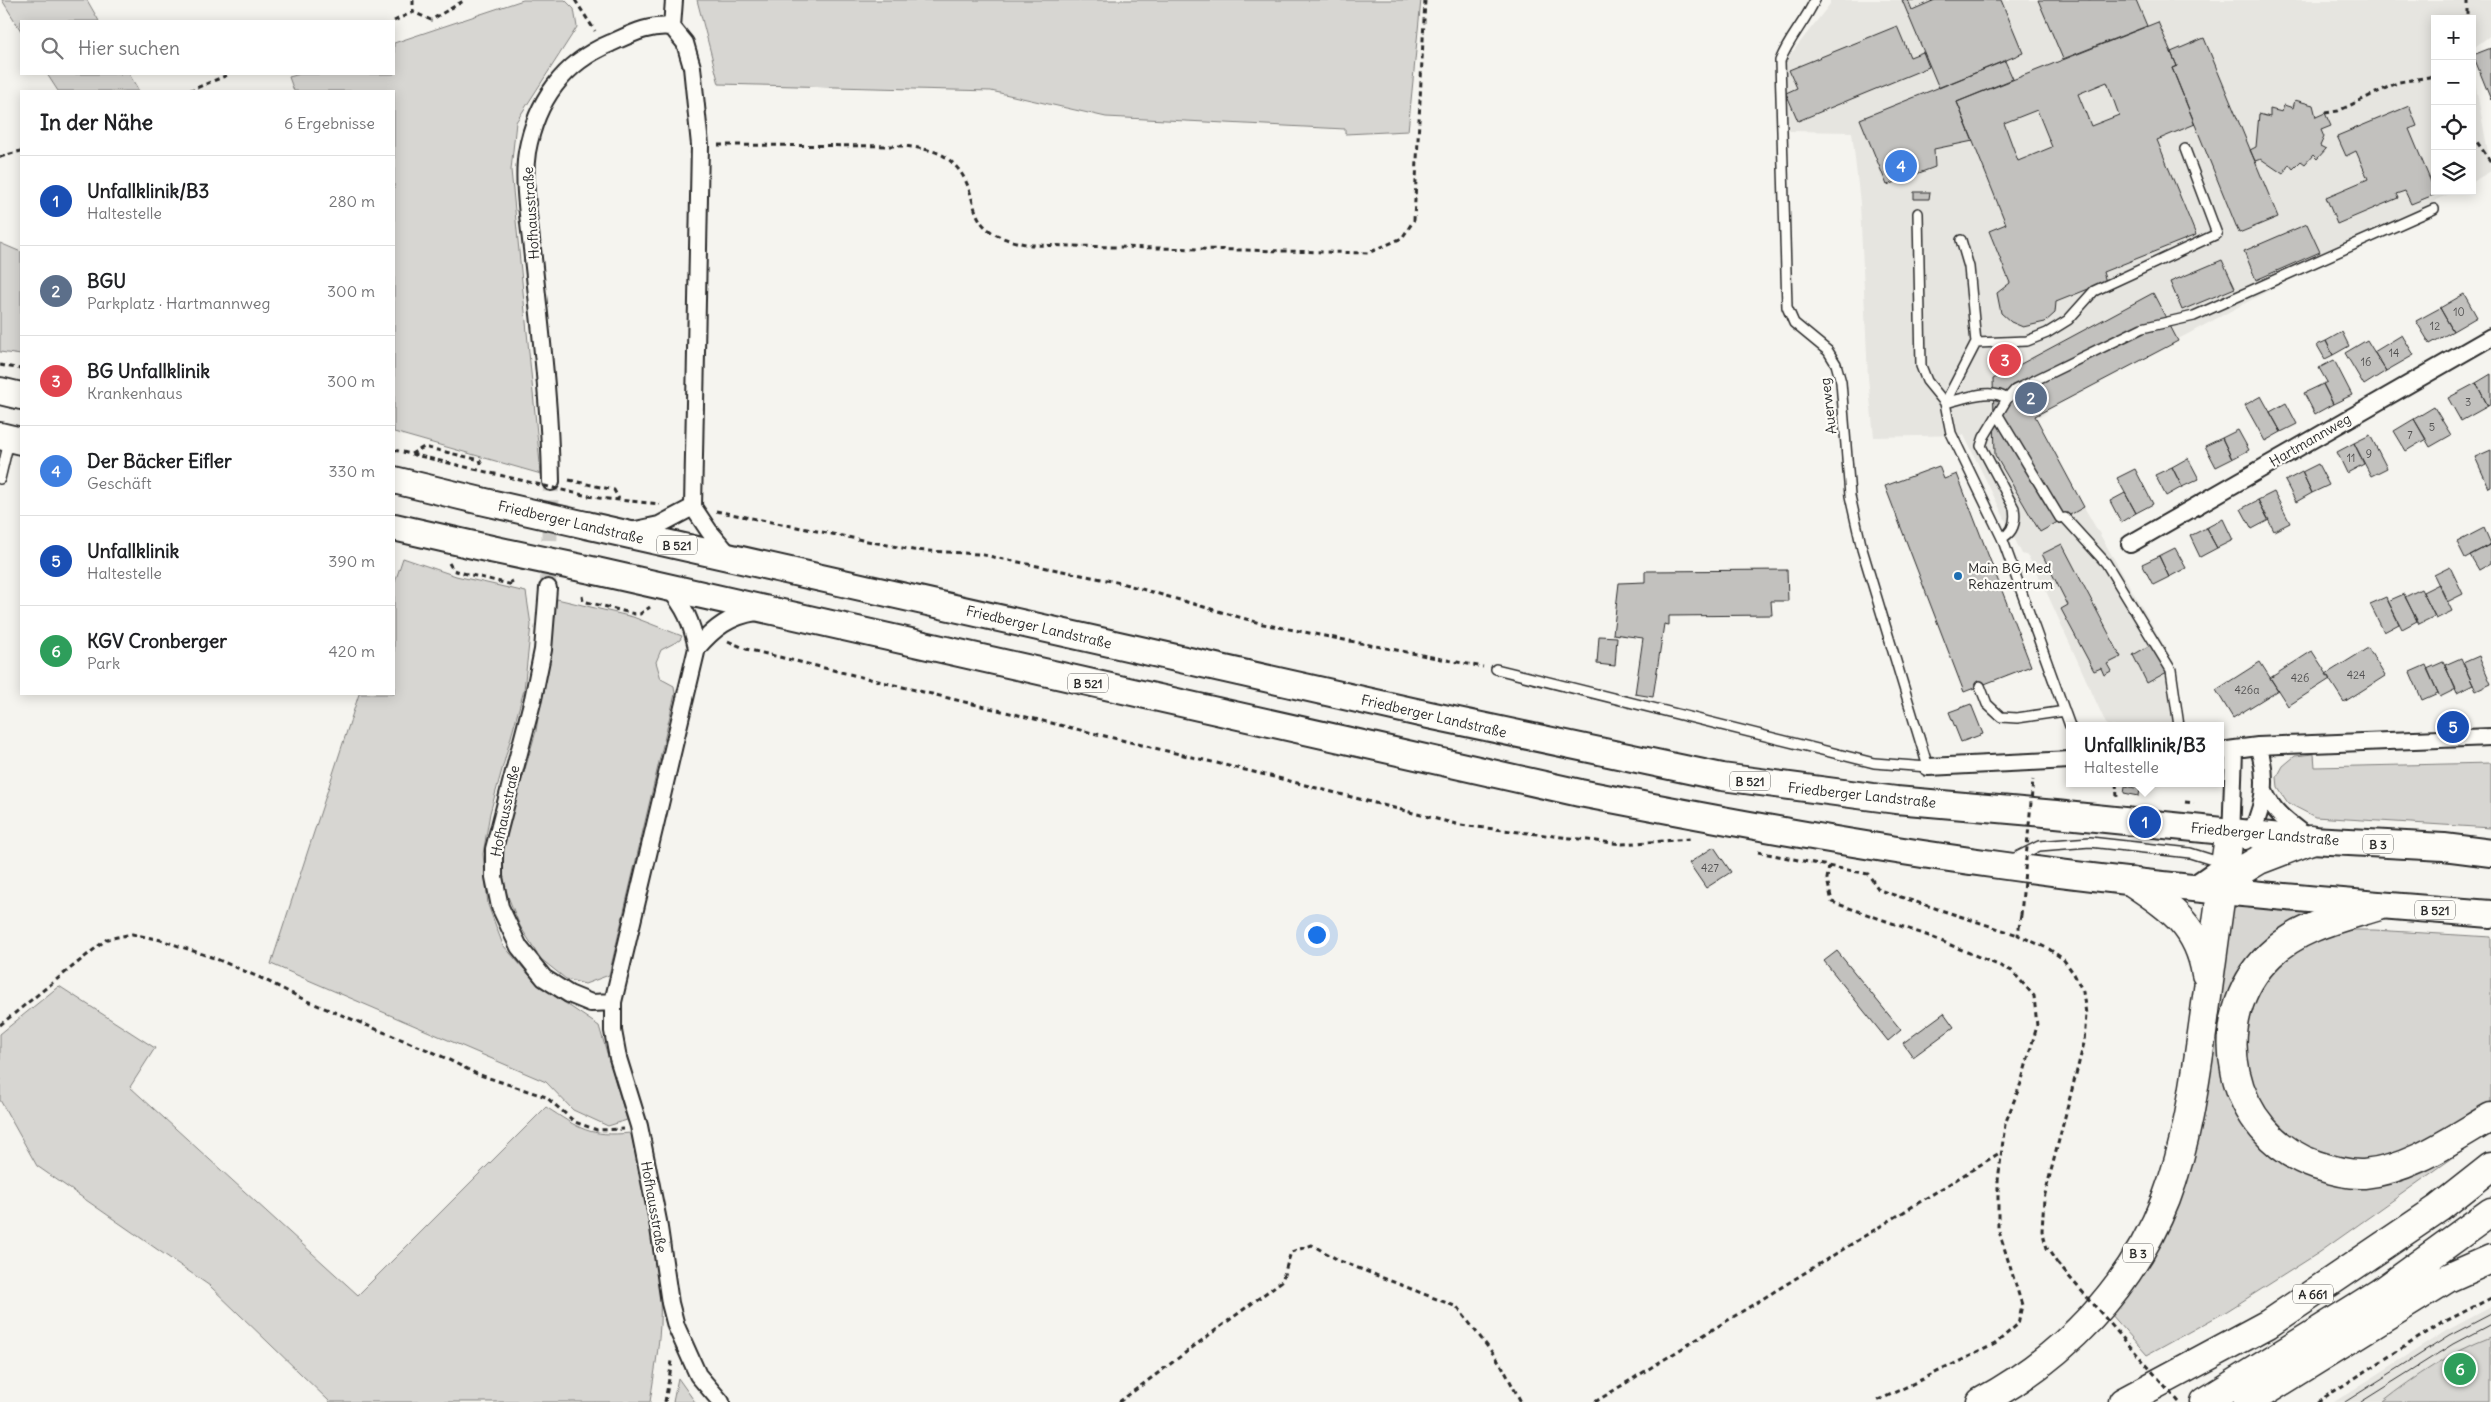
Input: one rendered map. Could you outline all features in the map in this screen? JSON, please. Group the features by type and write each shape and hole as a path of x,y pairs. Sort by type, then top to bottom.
{"highway":[{"name":"B 3","path":"2237,850 2259,860 2311,840"},
{"path":"2208,985 2222,892 2237,850"},
{"path":"2132,882 2176,914 2193,934 2201,949 2208,985"},
{"path":"2379,906 2302,931 2284,943 2255,972 2238,1006 2232,1043 2235,1075 2248,1108 2266,1132 2293,1155 2327,1169 2364,1174 2405,1163 2446,1143 2491,1117"},
{"name":"B 3","path":"1981,1402 2033,1370 2085,1327 2108,1300 2130,1266 2166,1200 2183,1142 2194,1091 2208,985"},
{"name":"A 661","path":"2123,1402 2268,1324 2423,1219 2491,1167"},
{"name":"A 661","path":"2205,1402 2378,1294 2491,1212"},
{"path":"2248,1402 2448,1278 2491,1259"}],"main road":[{"path":"0,391 20,396"},
{"name":"Friedberger Landstraße","path":"395,480 1449,719 1722,777 1896,800 2237,850 2311,840 2444,847 2491,853"},
{"name":"B 521","path":"395,527 1580,793 1815,837 1999,866 2132,882 2287,898 2491,914"}],"street":[{"path":"674,0 672,27 685,42 692,67 700,145 693,507 709,531 731,557"},
{"name":"Hofhausstraße","path":"551,482 548,414 527,192 527,153 539,112 560,76 585,55 604,46 652,27 672,27"},
{"name":"Hartmannweg","path":"2130,544 2491,337"},
{"path":"623,533 659,525 693,507"},
{"name":"Hofhausstraße","path":"668,587 684,606 692,624 696,648 613,1002 613,1031 618,1058 639,1126 658,1221 670,1303 676,1326 698,1375 721,1402"},
{"name":"Hofhausstraße","path":"548,588 543,650 533,699 494,850 494,877 500,908 519,947 544,978 570,994 591,1003 613,1002"},
{"name":"Hofhausstraße","path":"696,648 722,623 740,614 765,610"},
{"path":"2287,898 2265,890 2250,878 2237,850 2227,751 2258,746 2491,737"},
{"path":"2188,888 2237,850 2260,809 2264,791 2263,760 2258,746"},
{"path":"1928,767 2066,760"},
{"path":"2264,791 2269,802 2279,815 2311,840"}],"lane":[{"name":"Auerweg","path":"1815,0 1809,13 1786,45 1780,61 1787,307 1794,323 1828,352 1836,364 1840,382 1850,496 1862,550 1928,767"},
{"path":"1976,344 2027,341 2048,333 2068,320 2094,291 2217,234 2185,149"},
{"path":"2002,538 2008,535 2013,528 2016,518 2014,508 1981,446 1984,437 2007,399 2015,390 2142,328 2194,316 2434,208"},
{"path":"1918,213 1921,366 1927,381 1945,402 1951,433 2002,538 2069,722"},
{"path":"1945,402 1976,344 1969,267 1961,240"},
{"path":"1945,402 1989,393 2000,394 2007,399"},
{"path":"1998,415 2063,518 2106,563 2171,670 2178,722"},
{"path":"0,479 10,439"},
{"path":"1496,669 1874,763 1928,767"},
{"path":"1980,686 1987,704 2000,717 2017,718 2065,711"},
{"path":"1999,866 2039,846 2090,842 2190,853 2237,850"}],"path":[{"path":"413,0 413,12"},
{"path":"395,21 413,12 431,20 465,0"},
{"path":"575,0 604,46"},
{"path":"700,145 906,146 928,150 945,156 963,175 978,220 989,232 1016,242 1031,245 1368,254 1402,238 1414,220 1425,0"},
{"path":"2467,0 2467,15"},
{"path":"191,90 228,75"},
{"path":"2326,113 2338,111 2399,82 2431,77"},
{"path":"2476,141 2491,162"},
{"path":"0,157 20,151"},
{"path":"0,365 20,369"},
{"path":"410,454 424,447 480,460 482,466"},
{"path":"395,450 579,494 693,507 913,550 979,554 1121,583 1263,624 1496,669"},
{"path":"573,481 614,490 620,500"},
{"path":"446,559 453,570 513,585 511,580"},
{"path":"582,596 583,602 636,614 640,614 651,607"},
{"path":"710,633 746,649 1260,773 1460,825 1622,844 1697,840"},
{"path":"2018,935 2033,780"},
{"path":"2116,787 2116,797"},
{"path":"1751,850 1868,874 1879,890 2018,935 2049,949 2063,959 2074,974 2083,992 2086,1014 2084,1043 2044,1198 2042,1231 2047,1248 2057,1263 2179,1402"},
{"path":"1828,866 1827,879 1832,902 1929,936 1972,956 2012,971 2034,996 2037,1026 2021,1083 2005,1124 1998,1181 1998,1228 2022,1305 2018,1324 1994,1344 1875,1402"},
{"path":"0,1025 107,939 132,934 161,940 214,958 263,978 307,1001 435,1053 477,1074 546,1097 575,1122 596,1130 621,1130 639,1126"},
{"path":"1595,1402 2001,1152"},
{"path":"1119,1402 1282,1281 1291,1252 1312,1245 1340,1261 1457,1307 1501,1364 1521,1402"},
{"path":"2317,1402 2442,1323 2491,1298"},
{"path":"665,1402 676,1326"}],"shaded area":[{"path":"2,0 87,0 98,20 20,20 20,29"},
{"path":"523,0 565,0 574,9 577,27 516,122 511,170 541,474 395,432 395,90 294,90 289,77 296,75 395,75 395,43"},
{"path":"697,0 1421,0 1408,131 1345,134 1345,129 1106,117 991,91 719,84"},
{"path":"1830,0 2491,0 2491,35 2476,46 2476,15 2431,15 2431,195 2447,195 2035,416 2084,507 2177,668 2180,722 2105,722 2046,591 2028,556 2022,554 1964,435 1874,437 1868,378 1860,203 1852,132 1789,131 1783,64 1830,4"},
{"path":"48,75 130,75 138,90 57,90"},
{"path":"2476,87 2491,171 2476,180"},
{"path":"0,243 20,252 20,355 0,352"},
{"path":"403,558 456,576 526,592 531,625 524,690 490,813 483,854 488,905 503,945 537,984 599,1026 627,1120 608,1126 573,1110 546,1082 271,964 359,695 395,695 395,582"},
{"path":"557,599 633,617 682,636 680,640 661,650 656,662 661,679 674,686 675,694 609,975 585,984 566,979 541,959 520,926 502,882 505,838 536,731"},
{"path":"2314,754 2315,767 2491,763 2491,828 2315,817 2288,803 2278,788 2277,777 2283,766 2295,756"},
{"path":"2231,906 2334,914 2290,931 2222,1060 2315,1177 2489,1132 2320,1252 2227,1311 2147,1355 2111,1314 2147,1261"},
{"path":"2338,930 2374,930 2491,937 2491,1103 2412,1153 2368,1165 2297,1149 2253,1101 2242,1013 2282,953"},
{"path":"59,986 155,1048 130,1087 358,1295 546,1107 586,1130 605,1134 631,1133 653,1236 659,1278 660,1325 650,1402 330,1402 210,1286 37,1166 0,1100 0,1034"},
{"path":"2491,1307 2491,1337 2422,1373 2382,1402 2334,1402 2446,1331"},
{"path":"2491,1337 2491,1402 2382,1402 2434,1365"},
{"path":"678,1378 695,1402 673,1402"}],"building":[{"path":"1902,0 2001,0 2023,53 1939,88"},
{"path":"1908,0 1935,0 1912,10"},
{"path":"2038,0 2136,0 2147,26 2063,59"},
{"path":"2158,22 2177,66 2172,68 2195,124 2157,140 2196,235 2103,272 2106,282 2056,302 2055,313 2045,322 2023,327 2011,322 2001,313 1997,293 2010,283 1989,231 2006,224 1957,102","holes":["2107,82 2119,115 2091,126 2078,94","2037,110 2052,147 2018,161 2004,123"]},
{"path":"1897,26 1910,57 1923,52 1929,67 1798,121 1786,93 1797,88 1789,70"},
{"path":"2204,38 2278,217 2239,233 2172,68 2177,66 2171,52"},
{"path":"2491,48 2491,100 2476,62 2476,54"},
{"path":"2005,61 2013,79 1957,102 1973,141 1934,149 1935,167 1887,185 1860,119"},
{"path":"2295,100 2313,105 2316,117 2325,113 2331,126 2321,130 2324,137 2320,146 2326,149 2317,159 2313,155 2305,164 2301,161 2293,169 2289,164 2283,174 2261,159 2255,161 2250,150 2256,147 2259,114 2270,117 2270,109 2282,112 2284,105 2293,108"},
{"path":"2409,106 2417,126 2409,129 2431,182 2431,195 2434,195 2411,204 2405,191 2396,194 2398,198 2337,224 2326,197 2368,179 2356,151 2346,156 2337,136"},
{"path":"1914,192 1930,192 1929,199 1914,199"},
{"path":"2307,224 2320,252 2256,280 2244,251"},
{"path":"2222,260 2235,288 2182,310 2170,282"},
{"path":"2153,293 2178,341 2035,416 2084,507 2040,532 1995,455 1993,379"},
{"path":"2464,294 2477,317 2453,331 2440,308"},
{"path":"2440,308 2453,331 2430,344 2416,321"},
{"path":"2342,332 2349,346 2333,355 2326,341"},
{"path":"2402,335 2414,355 2386,371 2374,352"},
{"path":"2367,340 2386,371 2364,385 2345,353"},
{"path":"2326,341 2333,355 2325,359 2317,345"},
{"path":"2334,360 2352,395 2333,404 2323,384 2327,382 2319,368"},
{"path":"2491,374 2491,404 2488,406 2476,383"},
{"path":"2476,383 2488,406 2461,421 2448,398"},
{"path":"2323,384 2333,404 2315,414 2304,393"},
{"path":"2261,396 2281,432 2265,441 2245,405"},
{"path":"2286,403 2297,424 2281,432 2270,412"},
{"path":"2434,407 2451,435 2430,447 2414,419"},
{"path":"2414,419 2426,439 2406,451 2394,431"},
{"path":"2238,430 2249,450 2232,459 2222,438"},
{"path":"2370,435 2387,468 2371,476 2354,443"},
{"path":"2222,438 2232,459 2216,467 2205,446"},
{"path":"2354,443 2364,464 2347,473 2337,452"},
{"path":"2491,450 2491,487 2489,488 2475,457"},
{"path":"2188,458 2199,479 2182,487 2172,467"},
{"path":"2318,464 2329,485 2312,493 2302,472"},
{"name":"Main BG Med Rehazentrum","path":"1939,466 1944,479 1957,474 2031,666 1964,692 1885,486"},
{"path":"2172,467 2182,487 2166,496 2155,475"},
{"path":"2135,469 2153,504 2136,513 2117,478"},
{"path":"2302,472 2312,493 2296,502 2285,481"},
{"path":"2274,492 2290,523 2274,531 2258,500"},
{"path":"2125,493 2136,513 2121,522 2110,501"},
{"path":"2258,500 2269,520 2252,529 2241,509"},
{"path":"2223,519 2233,540 2217,548 2206,528"},
{"path":"2206,528 2217,548 2200,557 2190,536"},
{"path":"2484,528 2491,544 2465,558 2457,542"},
{"path":"2062,544 2121,657 2107,664 2111,671 2104,675 2101,668 2094,671 2061,609 2068,605 2042,554"},
{"path":"2491,544 2491,563 2479,570 2470,555"},
{"path":"2175,548 2186,568 2169,577 2159,556"},
{"path":"2159,556 2169,577 2153,585 2142,564"},
{"path":"2450,567 2463,594 2447,602 2434,575"},
{"path":"1787,570 1788,601 1771,601 1772,615 1669,616 1669,625 1664,624 1653,697 1635,694 1643,638 1613,634 1619,583 1645,582 1645,571"},
{"path":"2439,584 2452,611 2436,619 2423,592"},
{"path":"2421,589 2435,616 2419,624 2405,597"},
{"path":"2404,594 2417,621 2402,629 2388,601"},
{"path":"2386,597 2399,624 2384,632 2370,604"},
{"path":"1599,636 1617,637 1615,666 1597,664"},
{"path":"2152,644 2167,672 2147,683 2133,655"},
{"path":"2368,648 2385,676 2344,702 2326,674"},
{"path":"2312,651 2330,679 2288,706 2270,678"},
{"path":"2479,656 2491,684 2476,691 2463,663"},
{"path":"2461,658 2473,685 2457,693 2445,665"},
{"path":"2260,662 2278,690 2233,718 2216,690"},
{"path":"2443,662 2456,689 2440,697 2427,669"},
{"path":"2426,665 2438,693 2422,700 2410,672"},
{"path":"1971,704 1983,734 1961,742 1949,712"},
{"path":"2125,787 2140,789 2139,796 2124,793"},
{"path":"1714,847 1731,872 1706,888 1689,863"},
{"path":"1837,951 1901,1030 1888,1041 1824,961"},
{"path":"1944,1013 1954,1027 1913,1057 1903,1043"}],"tunnel":[{"path":"548,588 551,482"}],"tram line":[{"path":"2345,1402 2449,1336 2491,1314"},
{"path":"2361,1402 2453,1344 2491,1324"}],"place":[{"name":"Der Bäcker Eifler","path":"1901,166"},
{"name":"BG Unfallklinik","path":"2005,360"},
{"name":"BGU","path":"2031,398"},
{"name":"Main BG Med Rehazentrum","path":"1958,576"},
{"name":"Unfallklinik","path":"2453,727"},
{"name":"Unfallklinik/B3","path":"2145,822"},
{"name":"KGV Cronberger","path":"2460,1369"}]}
